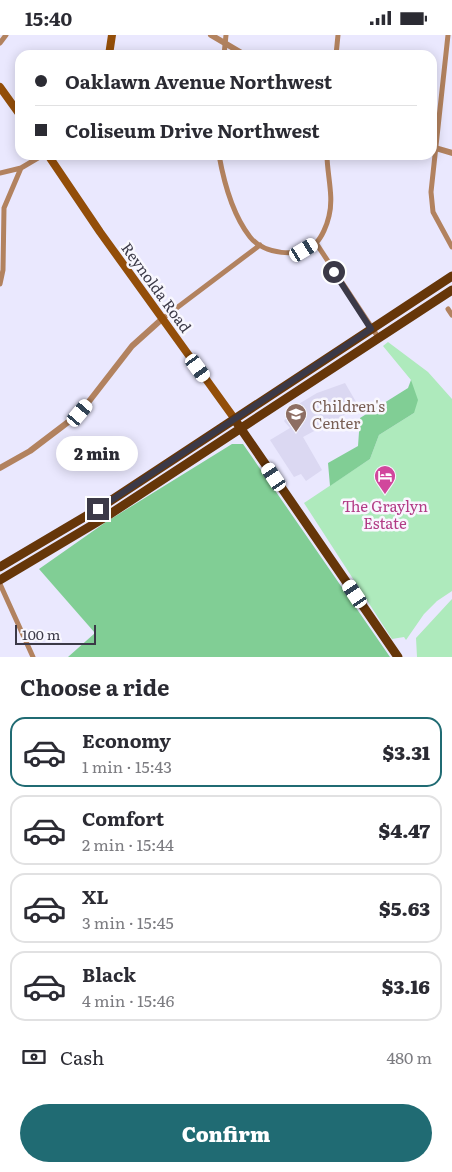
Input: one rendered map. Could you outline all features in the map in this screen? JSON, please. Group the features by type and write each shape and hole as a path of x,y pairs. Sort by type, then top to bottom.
{"main road":[{"path":"110,50 112,35"},
{"path":"0,87 15,108"},
{"name":"Reynolda Road","path":"51,160 162,319 234,418 398,657"},
{"path":"0,567 98,509 452,276"},
{"path":"0,582 104,518 240,427 452,290"}],"street":[{"path":"0,43 6,35"},
{"path":"211,35 237,50"},
{"path":"224,50 226,35"},
{"path":"336,50 338,35"},
{"path":"437,124 448,35"},
{"path":"437,149 452,153"},
{"path":"0,173 21,168 35,160"},
{"path":"220,160 225,186 238,218 251,239 260,245 278,252 291,253 304,250 316,243 323,232 330,213 327,160"},
{"path":"434,160 432,202 436,219 452,247"},
{"path":"0,284 3,270 1,218 6,201 21,168"},
{"path":"316,243 378,337"},
{"path":"0,468 30,451 80,413 132,346 162,319 260,245"},
{"path":"448,309 452,315"},
{"path":"0,582 33,657"}],"shaded area":[{"name":"Children's Center","path":"345,383 359,407 303,437 322,470 306,481 301,474 294,477 270,440 290,428 284,421 297,405 317,393"}],"green space":[{"name":"The Graylyn Estate","path":"388,342 428,372 452,399 452,591 437,601 424,614 406,640 404,637 392,639 304,503 370,459 379,435 414,413 411,380 383,346"},
{"path":"411,380 418,400 414,413 379,435 370,459 330,486 328,463 358,446 360,418 408,388"},
{"path":"232,444 243,444 390,657 68,657 95,633 39,569 106,522"},
{"path":"452,599 452,657 417,657 416,638"}],"place":[{"name":"Children's Center","path":"296,433"},
{"name":"The Graylyn Estate","path":"385,495"}],"route":[{"path":"98,509 371,329 334,272"}]}
